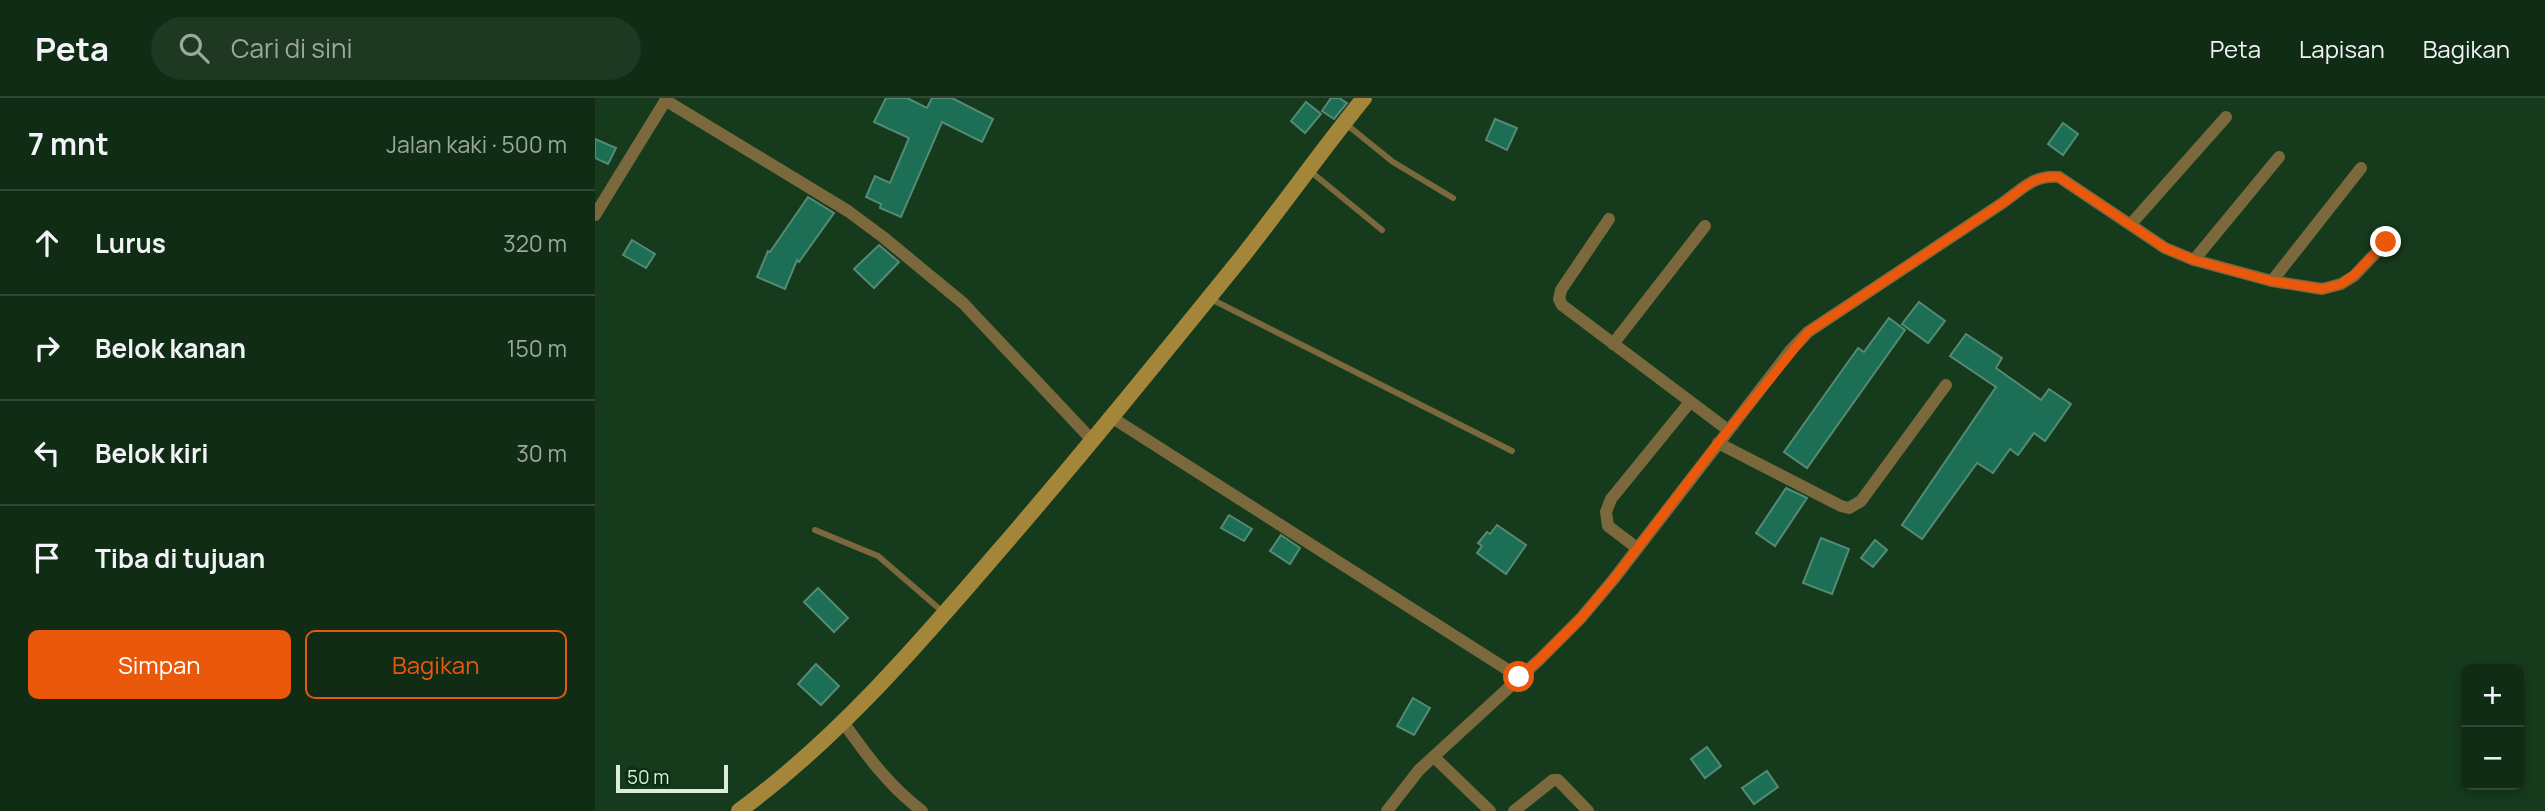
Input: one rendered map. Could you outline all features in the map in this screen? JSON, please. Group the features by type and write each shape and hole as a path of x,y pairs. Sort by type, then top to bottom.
{"main road":[{"path":"739,811 778,782 843,722 944,614 1092,440 1240,259 1364,98"}],"street":[{"path":"596,210 666,99 848,211 883,237 963,303 1092,440"},
{"path":"2131,224 2226,117"},
{"path":"2194,260 2279,157"},
{"path":"2271,281 2361,168"},
{"path":"1387,811 1410,780 1581,618 1790,351 1819,323 2035,179 2046,175 2059,177 2165,248 2194,260 2271,281 2322,289 2341,284 2354,275 2386,242"},
{"path":"1609,219 1561,290 1559,299 1562,305 1728,430"},
{"path":"1613,344 1705,226"},
{"path":"1718,443 1840,506 1849,508 1861,501 1945,384"},
{"path":"1637,548 1608,526 1606,512 1611,499 1691,402"},
{"path":"1111,417 1519,677"},
{"path":"843,722 882,776 922,811"},
{"path":"1434,757 1490,811"},
{"path":"1514,811 1555,780 1587,811"}],"lane":[{"path":"1344,123 1393,162 1454,198"},
{"path":"1308,170 1382,230"},
{"path":"1207,297 1512,451"},
{"path":"815,530 879,556 944,614"}],"building":[{"path":"886,98 907,98 927,108 932,98 952,98 993,119 982,142 942,122 901,217 880,208 881,204 866,197 875,176 890,183 909,138 874,122"},
{"path":"1331,98 1339,98 1347,103 1334,119 1322,111"},
{"path":"1306,102 1321,114 1305,133 1291,121"},
{"path":"1495,119 1517,128 1507,150 1486,140"},
{"path":"2063,123 2078,134 2063,155 2048,144"},
{"path":"595,139 616,148 608,164 595,158"},
{"path":"808,197 834,213 799,262 797,260 785,289 757,277 768,251 770,252"},
{"path":"632,240 655,254 646,268 623,255"},
{"path":"879,245 899,262 874,288 854,269"},
{"path":"1919,302 1945,321 1928,343 1902,324"},
{"path":"1889,318 1905,330 1807,468 1784,452 1858,348 1864,352"},
{"path":"1966,334 2002,358 1996,368 2041,400 2049,389 2071,404 2045,441 2034,433 2018,455 2010,449 1993,473 1977,463 1922,539 1902,525 1996,387 1950,356"},
{"path":"1786,488 1807,498 1775,546 1756,533"},
{"path":"1229,515 1252,529 1244,541 1221,528"},
{"path":"1497,525 1526,545 1506,574 1477,553 1482,546 1478,543"},
{"path":"1281,535 1300,548 1290,564 1270,551"},
{"path":"1821,538 1849,549 1832,594 1803,583"},
{"path":"1875,540 1887,550 1873,567 1861,558"},
{"path":"818,588 848,618 834,632 804,602"},
{"path":"816,664 839,686 821,705 798,684"},
{"path":"1413,698 1430,708 1414,735 1397,726"},
{"path":"1707,747 1721,766 1705,778 1691,759"},
{"path":"1767,771 1778,787 1754,804 1742,788"}],"route":[{"path":"1519,677 1581,618 1613,580 1790,351 1808,332 2035,179 2046,175 2059,177 2165,248 2194,260 2271,281 2322,289 2341,284 2354,275 2386,242"}]}
